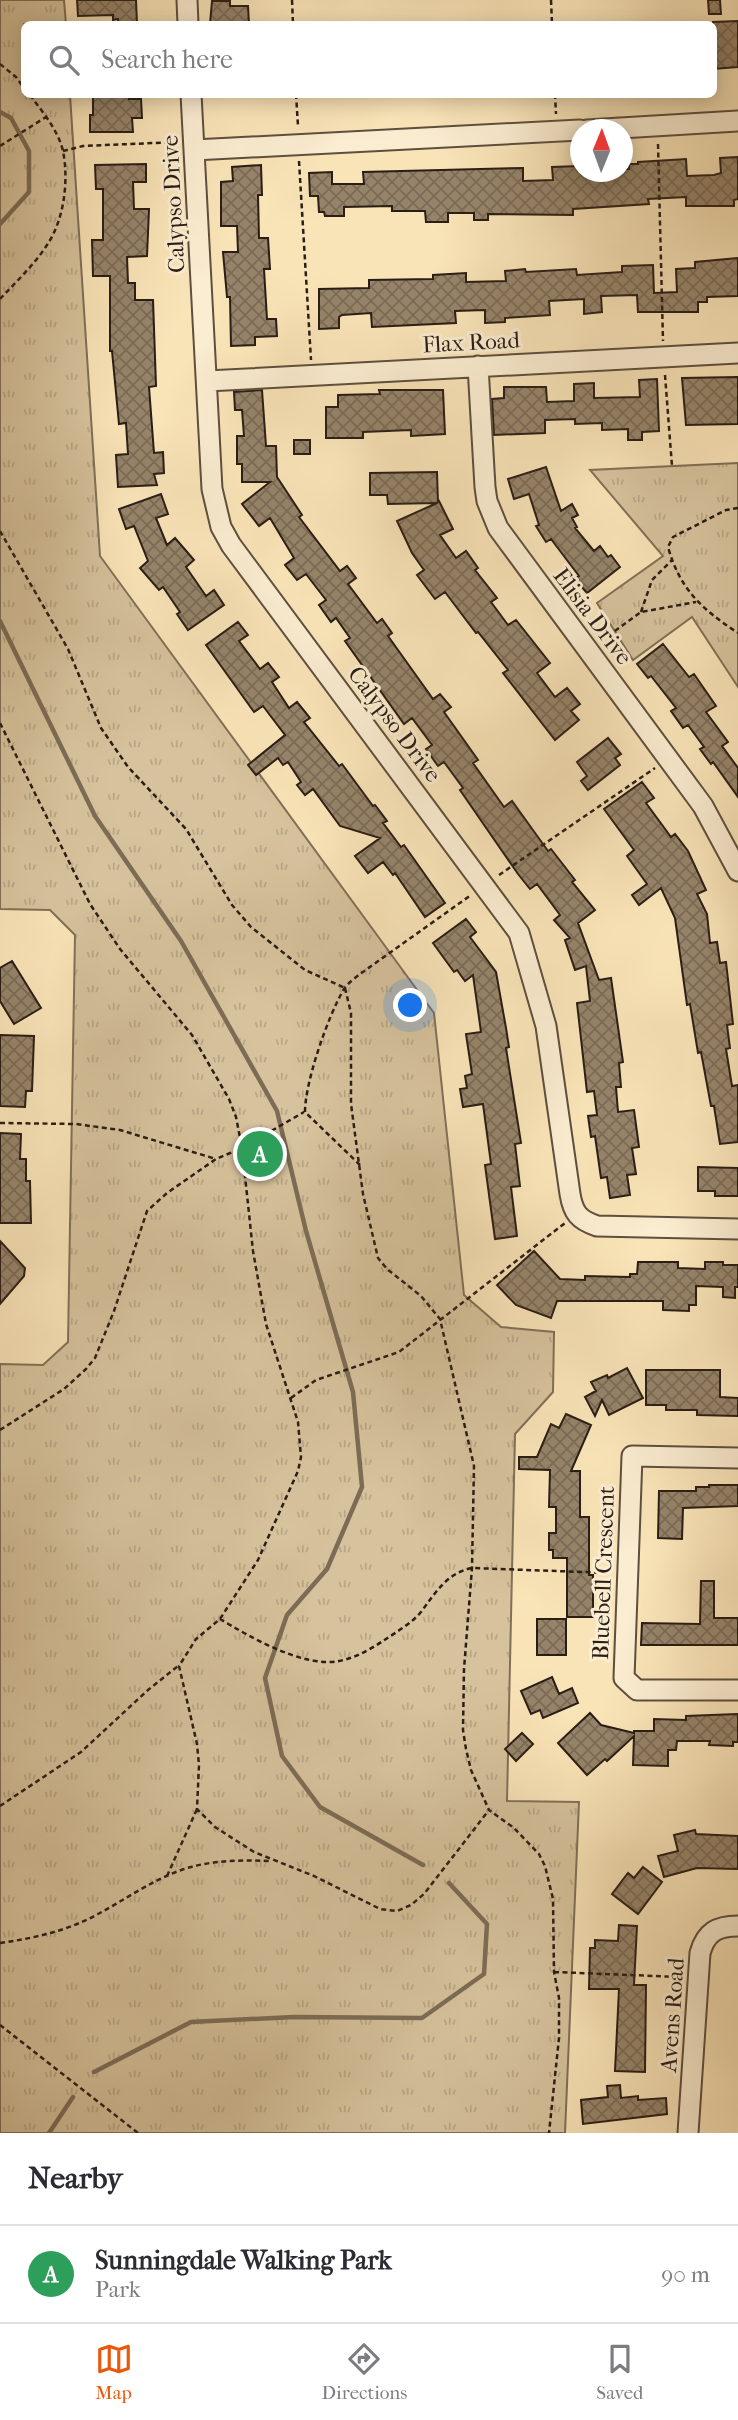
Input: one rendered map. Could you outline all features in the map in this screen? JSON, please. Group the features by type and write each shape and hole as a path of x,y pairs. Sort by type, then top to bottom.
{"street":[{"path":"187,0 188,21"},
{"name":"Calypso Drive","path":"191,98 212,489 221,527 231,545 519,933 545,1026 576,1215"},
{"path":"633,127 738,121"},
{"path":"194,150 570,131"},
{"name":"Flax Road","path":"207,381 738,353"},
{"name":"Elisia Drive","path":"478,366 485,487 487,501 498,528 704,806 738,870"},
{"path":"576,1215 597,1226 738,1229"},
{"name":"Bluebell Crescent","path":"738,1458 632,1456 624,1678 637,1690 738,1690"},
{"name":"Avens Road","path":"688,2133 700,1953 703,1942 710,1933 720,1928 738,1926"}],"path":[{"path":"292,0 293,21"},
{"path":"551,0 552,21"},
{"path":"0,64 21,84"},
{"path":"0,299 40,255 56,228 64,196 63,151 46,117 32,98"},
{"path":"296,98 312,376"},
{"path":"0,146 46,117"},
{"path":"657,126 664,356 672,466"},
{"path":"63,151 83,146 178,142 194,150"},
{"path":"738,508 726,510 673,537 668,547 672,560 696,602 738,633"},
{"path":"0,531 68,649 101,728 128,767 186,829 232,905 251,927 305,970 345,988"},
{"path":"641,612 652,580 672,560"},
{"path":"608,635 641,612 696,602"},
{"path":"0,723 90,904 120,948 192,1035 222,1084 236,1117 253,1251 266,1324 292,1398 301,1439 301,1457 296,1478 258,1560 220,1619 196,1639 179,1665 81,1752 0,1807"},
{"path":"305,1112 309,1078 345,988 382,958 668,758"},
{"path":"345,988 351,1013 351,1104 363,1194 378,1258 387,1269 421,1296 440,1319 474,1466 472,1568 464,1669 463,1730 471,1770 489,1810 529,1842 545,1866 553,1899 554,1972 559,1998 559,2038 549,2133"},
{"path":"0,1430 64,1389 95,1358 147,1211 167,1193 216,1159 242,1148 305,1112"},
{"path":"305,1112 360,1165"},
{"path":"0,1123 76,1124 111,1128 216,1159"},
{"path":"292,1398 306,1386 328,1375 406,1348 576,1215"},
{"path":"220,1619 262,1644 318,1662 337,1662 368,1650 404,1627 419,1614 447,1579 461,1570 472,1568 628,1574"},
{"path":"167,1876 197,1809 197,1745 179,1665"},
{"path":"197,1809 228,1836 273,1861 314,1876 380,1909 397,1911 411,1905 424,1894 489,1810"},
{"path":"0,1942 47,1935 81,1923 167,1876 200,1865 273,1861"},
{"path":"554,1972 699,1978"},
{"path":"0,2025 138,2133"}],"green space":[{"path":"0,0 64,0 66,21 21,21 21,98 70,98 100,556 434,1013 464,1295 501,1327 554,1332 553,1392 515,1434 507,1801 579,1802 565,2133 0,2133 0,1364 43,1365 68,1342 75,935 50,910 0,909"},
{"path":"738,463 738,687 692,617 633,660 597,603 663,556 590,470"}],"building":[{"path":"77,0 136,0 137,21 113,20 113,15 78,16"},
{"path":"708,0 720,0 721,14 709,14"},
{"path":"212,1 230,1 230,6 248,6 249,21 210,21"},
{"path":"738,21 738,67 717,69 717,22"},
{"path":"93,98 141,99 142,118 132,118 133,132 90,132 90,115 93,115"},
{"path":"738,157 738,199 734,200 734,206 686,206 686,197 648,199 649,204 573,209 573,215 488,214 488,220 474,220 474,213 448,213 448,222 426,222 425,211 392,211 392,206 344,207 344,216 325,216 324,212 319,212 318,196 310,196 309,173 332,172 332,184 364,184 363,172 523,168 523,181 553,180 552,167 570,166 570,182 633,182 633,164 638,162 686,159 687,176 714,175 721,173 720,158"},
{"path":"146,164 146,182 133,182 134,209 149,209 147,256 127,257 128,283 135,283 135,300 153,300 156,386 149,387 154,453 163,452 164,473 154,474 157,485 118,487 116,455 128,454 126,423 119,424 110,351 110,276 93,276 92,240 103,240 103,189 96,189 95,165"},
{"path":"261,165 262,195 258,195 259,238 268,238 270,269 264,269 267,319 276,319 277,336 255,337 255,345 231,346 230,297 227,297 223,252 238,252 237,226 221,226 221,182 233,181 232,167"},
{"path":"738,258 738,296 707,297 707,302 698,302 698,312 638,312 637,295 601,296 602,312 584,314 584,299 549,301 550,315 505,318 505,322 485,323 485,310 455,311 456,323 372,327 371,313 342,315 339,317 339,328 319,329 319,289 369,288 369,280 433,279 433,275 466,273 466,282 506,281 505,271 576,269 577,275 622,272 622,266 653,265 654,293 677,292 676,269 695,268 695,262"},
{"path":"738,377 738,424 686,425 682,378"},
{"path":"657,379 659,431 642,432 642,440 628,440 628,429 602,430 602,423 575,424 575,419 545,420 545,433 494,435 492,399 504,398 504,387 546,387 547,402 574,401 574,384 594,383 594,398 640,397 639,380"},
{"path":"262,390 266,446 276,446 277,477 302,515 299,517 340,571 347,566 356,578 348,584 377,623 382,619 392,633 388,636 433,699 440,694 451,707 444,712 478,760 473,763 504,807 512,801 548,851 551,849 575,880 572,882 595,910 578,923 599,980 611,978 623,1062 619,1063 621,1087 616,1087 618,1112 634,1110 639,1147 632,1148 636,1174 627,1175 630,1195 610,1198 607,1177 601,1178 595,1136 591,1137 588,1116 597,1115 594,1091 587,1092 577,1003 590,1001 586,966 575,970 565,940 570,938 554,920 560,915 537,884 530,889 518,874 444,762 438,766 426,749 432,745 412,718 404,724 345,641 350,638 336,618 331,622 319,605 326,600 306,574 297,580 285,565 294,558 270,518 259,526 242,504 270,482 242,482 242,464 237,464 237,436 244,436 242,410 235,410 234,392"},
{"path":"379,390 443,390 445,434 411,436 411,430 363,432 363,438 326,438 326,407 338,407 338,395 380,394"},
{"path":"294,440 310,440 310,454 294,454"},
{"path":"546,467 561,511 572,504 578,515 572,518 577,527 575,528 594,551 600,546 620,567 587,593 575,579 579,576 551,539 546,542 536,526 539,525 529,494 514,499 508,479"},
{"path":"437,472 438,502 453,529 440,535 456,558 466,551 478,568 475,570 497,598 491,602 508,625 516,620 550,663 537,673 555,697 567,688 580,704 571,711 579,720 555,740 503,673 508,670 445,592 435,599 417,575 424,570 412,553 397,521 437,503 388,504 387,495 370,495 370,473"},
{"path":"161,494 168,514 156,518 167,545 175,538 194,560 186,567 206,596 214,590 224,605 188,630 177,614 180,612 163,587 159,590 140,568 148,561 134,526 126,529 119,509"},
{"path":"238,622 248,635 239,641 260,669 268,663 279,677 272,682 289,708 297,702 310,718 304,722 339,766 342,764 373,806 375,805 387,821 383,823 401,847 404,845 445,903 425,917 395,873 393,875 383,862 368,873 355,856 380,838 340,826 313,789 305,795 297,785 301,782 288,762 283,765 278,758 256,775 248,765 285,735 263,706 254,712 206,645"},
{"path":"663,644 689,677 694,674 716,706 706,712 728,742 722,746 738,768 738,797 713,762 711,764 700,749 704,747 688,725 683,728 671,711 676,708 651,676 648,678 637,664"},
{"path":"608,738 621,754 615,758 620,765 588,790 581,781 587,776 577,762"},
{"path":"642,782 654,798 646,803 671,837 675,834 688,851 706,890 697,894 707,914 710,943 717,942 720,963 726,962 733,1024 727,1025 730,1048 726,1049 732,1086 738,1085 738,1142 720,1144 701,1052 698,1053 690,1004 687,1005 675,918 661,888 639,905 632,895 647,884 627,856 634,850 604,809"},
{"path":"466,919 476,932 470,937 496,972 521,1143 515,1144 520,1186 511,1187 517,1236 495,1239 485,1165 491,1164 483,1104 463,1107 460,1089 467,1088 465,1076 472,1074 466,1034 481,1032 473,975 465,981 457,970 454,972 433,943"},
{"path":"12,961 41,1008 14,1024 0,1001 0,968"},
{"path":"0,1035 34,1036 32,1091 26,1091 25,1107 0,1106"},
{"path":"0,1133 21,1134 20,1159 26,1159 26,1181 30,1181 31,1223 0,1223"},
{"path":"698,1167 738,1168 738,1196 715,1196 715,1191 698,1191"},
{"path":"0,1241 25,1268 24,1276 0,1304"},
{"path":"534,1251 560,1279 585,1280 585,1276 630,1277 630,1274 637,1274 638,1262 678,1262 678,1268 705,1269 705,1262 723,1262 723,1265 738,1265 738,1287 735,1287 735,1298 723,1297 723,1287 696,1286 696,1305 689,1305 689,1311 663,1310 663,1301 557,1301 551,1318 516,1305 497,1285"},
{"path":"627,1368 643,1398 609,1415 602,1400 595,1416 585,1397 596,1391 591,1382 607,1375 608,1378"},
{"path":"646,1370 720,1370 720,1397 738,1398 738,1416 697,1415 697,1410 666,1410 666,1405 646,1405"},
{"path":"566,1414 591,1425 571,1471 580,1471 580,1517 589,1517 589,1575 593,1575 593,1617 567,1617 567,1558 553,1558 553,1550 549,1550 549,1533 556,1533 556,1507 549,1507 550,1470 519,1469 519,1457 537,1457 551,1424 559,1428"},
{"path":"738,1485 738,1506 683,1508 682,1539 658,1538 659,1491 696,1491 696,1487"},
{"path":"701,1581 714,1581 714,1618 738,1618 738,1645 641,1645 642,1623 700,1624"},
{"path":"537,1619 566,1619 566,1655 537,1655"},
{"path":"552,1677 559,1694 572,1688 578,1703 543,1718 540,1710 531,1714 521,1691"},
{"path":"590,1713 601,1725 634,1733 654,1731 654,1719 686,1720 686,1716 738,1714 738,1742 733,1742 733,1746 709,1745 710,1741 677,1741 676,1750 668,1750 668,1766 633,1765 634,1736 587,1775 558,1743"},
{"path":"522,1733 533,1744 516,1761 505,1749"},
{"path":"695,1830 696,1834 738,1836 738,1869 697,1868 664,1877 658,1856 678,1851 674,1835"},
{"path":"643,1867 662,1882 638,1914 612,1894 628,1873 634,1878"},
{"path":"619,1925 637,1926 634,1985 646,1985 645,2072 615,2071 619,1989 589,1989 590,1948 595,1948 595,1940 618,1941"},
{"path":"620,2085 621,2098 666,2098 667,2114 583,2124 581,2100 608,2097 607,2086"}],"waterway":[{"path":"0,112 11,118 29,151 29,192 0,224"},
{"path":"0,621 95,816 181,941 277,1111 306,1231 353,1392 362,1487 327,1569 287,1615 265,1678 282,1756 320,1807 423,1865"},
{"path":"94,2072 191,2022 294,2017 422,2018 484,1974 487,1924 449,1883"},
{"path":"49,2133 73,2097"}],"place":[{"name":"Sunningdale Walking Park","path":"260,1154"}]}
